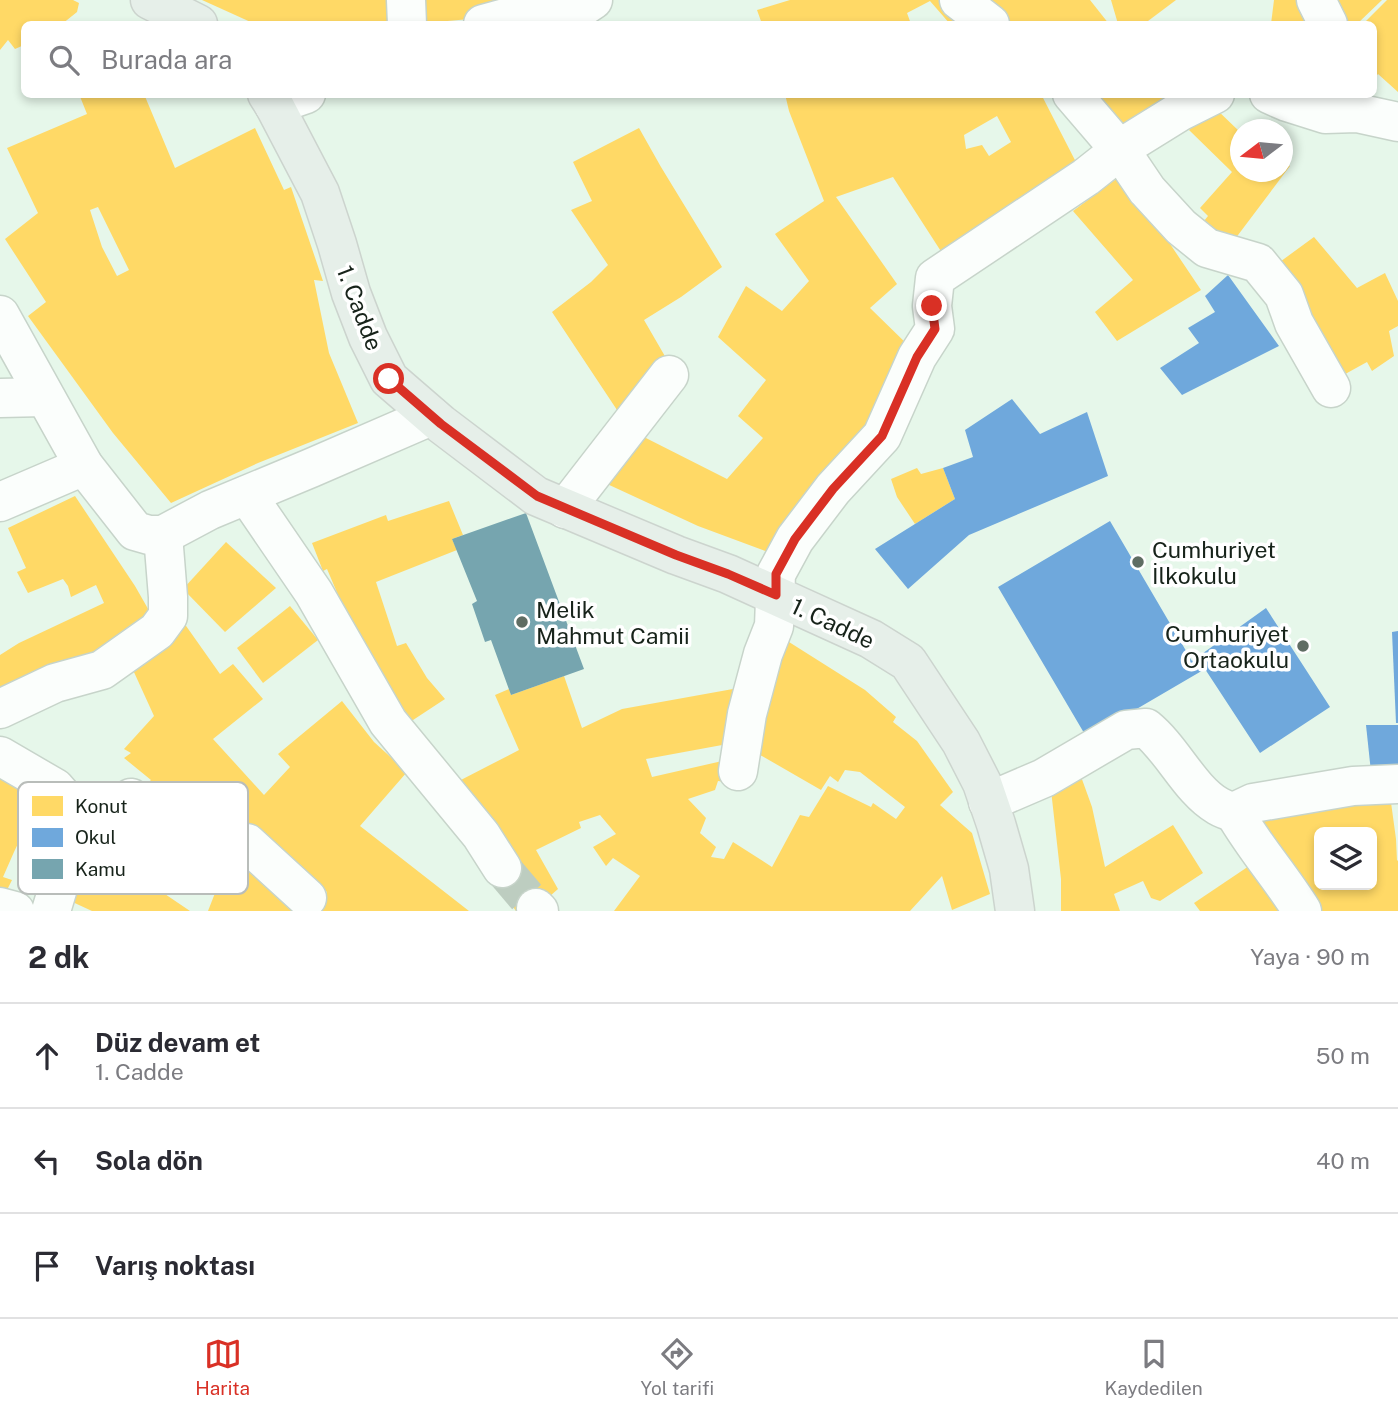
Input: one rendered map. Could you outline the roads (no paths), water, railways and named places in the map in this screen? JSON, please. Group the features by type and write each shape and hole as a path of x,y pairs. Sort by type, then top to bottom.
{"main road":[{"path":"150,0 192,21"},
{"name":"1. Cadde","path":"282,98 320,193 351,293 368,337 389,379 431,416 537,496 776,595 872,639 908,662 961,742 982,783 1009,869 1016,911"}],"street":[{"path":"405,0 407,21"},
{"path":"495,21 531,11 550,15 581,8 593,0"},
{"path":"960,0 986,21"},
{"path":"1315,0 1326,21"},
{"path":"1075,98 1120,150 1147,190 1181,227 1207,248 1258,263 1284,295 1294,323 1331,388"},
{"path":"738,771 747,713 763,654 774,626 776,574 795,539 833,489 882,436 917,357 935,329 932,306 935,278 1086,177 1120,150 1179,112 1207,98"},
{"path":"1278,98 1325,114 1377,111"},
{"path":"0,315 84,466 135,531 149,535 163,535 210,510 431,416"},
{"path":"565,509 668,375"},
{"path":"0,398 45,397"},
{"path":"0,502 84,466"},
{"path":"247,495 314,593 388,722 481,835 502,868"},
{"path":"0,709 55,683 102,670 157,631 168,616 163,535"},
{"path":"988,802 1044,778 1126,730 1146,728 1157,737 1201,792 1218,806 1234,813 1302,911"},
{"path":"0,757 44,782"},
{"path":"1234,813 1253,803 1353,786 1398,784"},
{"path":"248,844 307,898"},
{"path":"51,911 56,894"},
{"path":"0,907 15,911"}],"tunnel":[{"path":"502,868 536,908"}],"place":[{"name":"Cumhuriyet İlkokulu","path":"1138,562"},
{"name":"Melik Mahmut Camii","path":"522,622"},
{"name":"Cumhuriyet Ortaokulu","path":"1303,646"}]}
